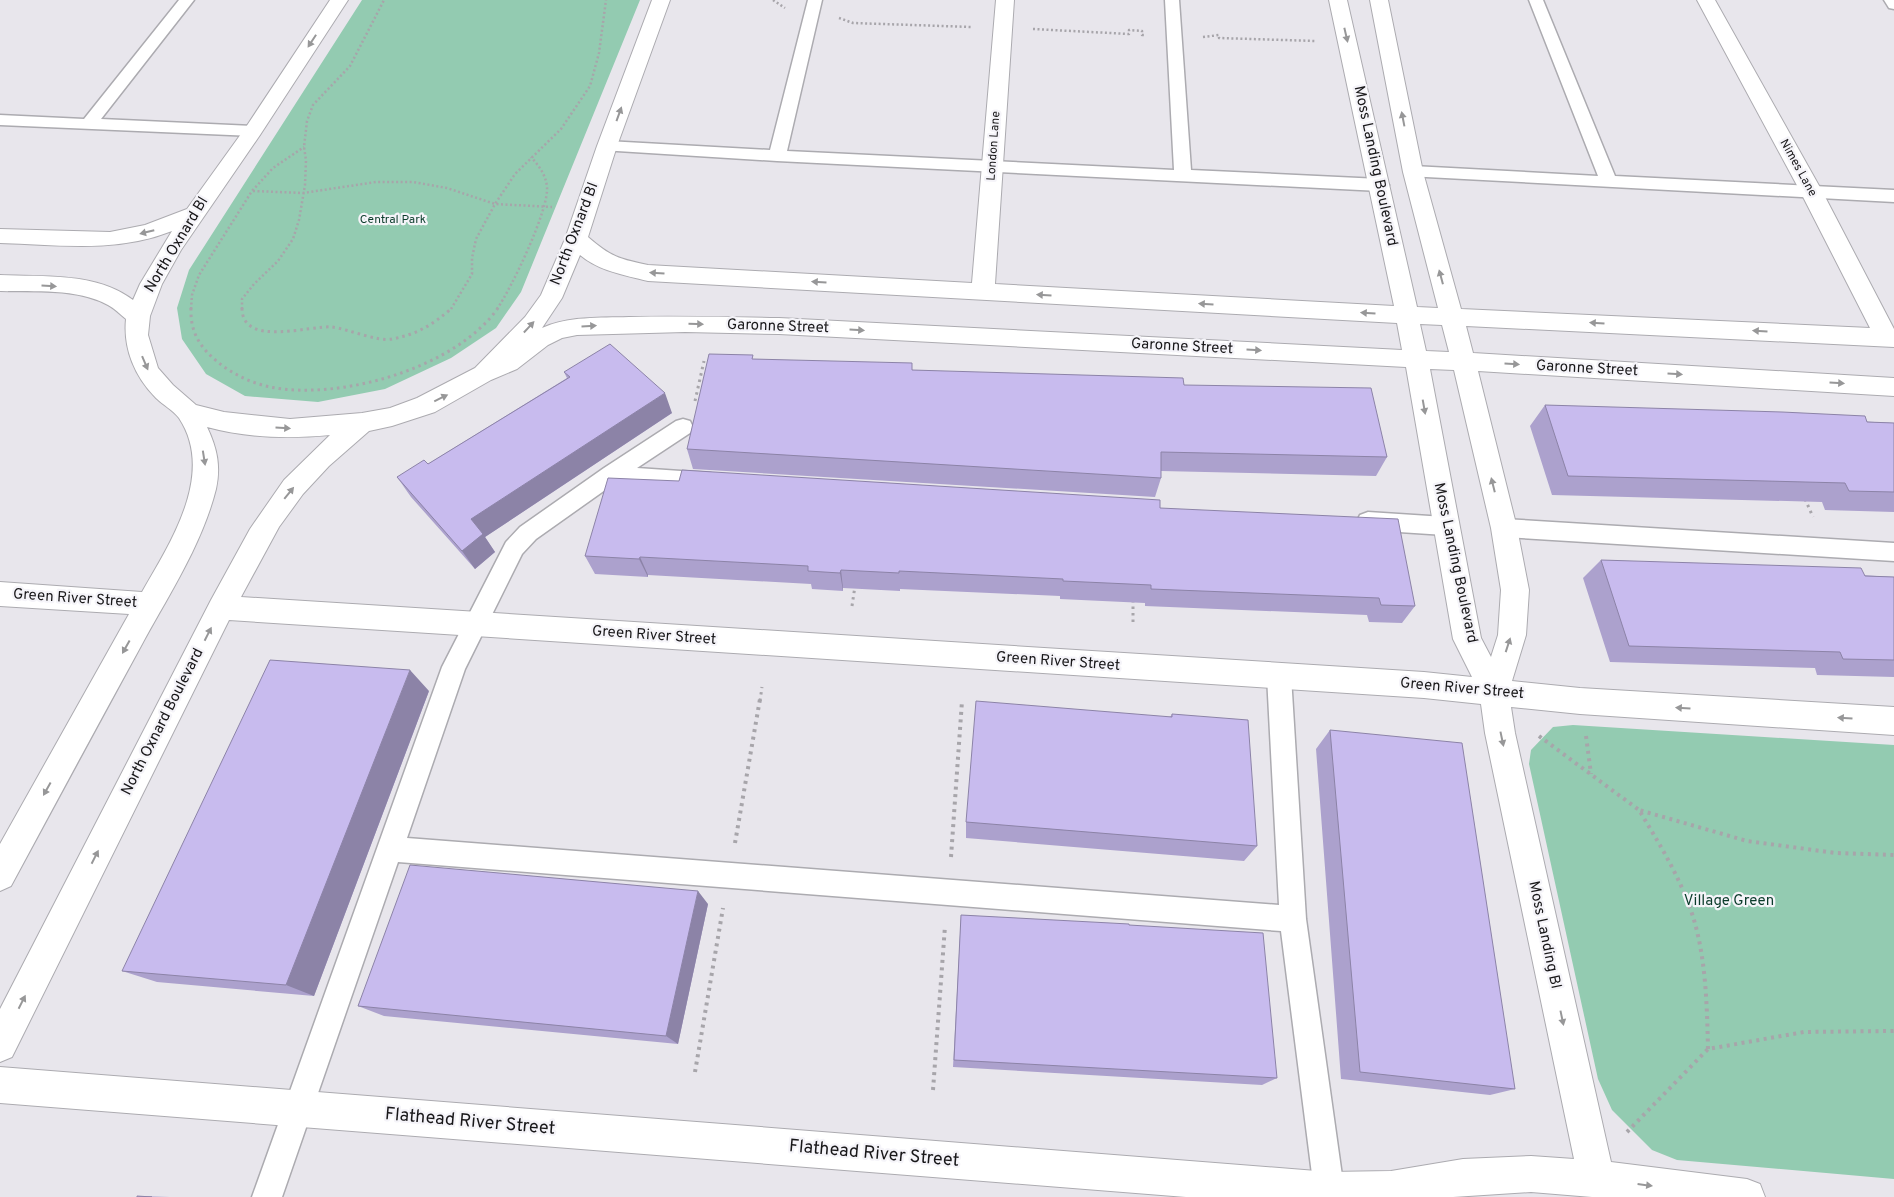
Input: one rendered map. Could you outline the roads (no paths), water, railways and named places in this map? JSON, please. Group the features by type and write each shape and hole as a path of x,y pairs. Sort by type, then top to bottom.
{"street":[{"name":"North Oxnard Bl","path":"339,0 253,132 193,215 151,284 138,316 136,335 148,372 164,391 188,412 224,422 290,429 362,423 392,417 426,405 483,374 533,323 550,298 576,239 607,146 661,0"},
{"name":"London Lane","path":"983,291 1005,0"},
{"name":"Moss Landing Boulevard","path":"1338,0 1380,185 1416,359 1467,640 1494,691"},
{"path":"1379,0 1413,172 1464,362 1504,528 1515,590 1512,635 1494,691"},
{"name":"Nimes Lane","path":"1706,0 1890,338"},
{"path":"0,236 110,239 149,232 193,215"},
{"path":"576,239 599,259 621,267 648,273 1406,315 1890,338"},
{"path":"0,283 60,286 97,292 117,300 138,316"},
{"name":"Garonne Street","path":"483,374 509,363 540,339 557,331 577,327 630,324 778,326 1894,386"},
{"path":"0,875 149,604 188,529 200,497 206,469 201,440 188,412"},
{"name":"North Oxnard Boulevard","path":"0,1045 259,536 282,501 306,472 362,423"},
{"name":"Green River Street","path":"0,594 149,604"},
{"name":"Green River Street","path":"221,608 1279,676 1494,691 1580,701 1894,721"},
{"name":"Moss Landing Bl","path":"1494,691 1500,733 1596,1179"},
{"name":"Flathead River Street","path":"0,1085 1329,1190 1391,1189 1463,1177 1531,1174 1596,1179 1747,1197"}],"lane":[{"path":"89,123 187,0"},
{"path":"777,156 815,0"},
{"path":"1172,0 1183,176"},
{"path":"1536,0 1608,180"},
{"path":"1891,0 1894,5"},
{"path":"0,120 253,132"},
{"path":"607,146 1380,185"},
{"path":"1413,172 1608,180 1894,196"},
{"path":"268,1197 454,666 514,548 528,532 683,427"},
{"path":"611,474 728,482"},
{"path":"1345,520 1445,526"},
{"path":"1504,528 1894,552"},
{"path":"1279,676 1293,919 1329,1190"},
{"path":"391,849 1293,919"}],"park label":[{"name":"Central Park","path":"393,220"},
{"name":"Village Green","path":"1729,901"}]}
